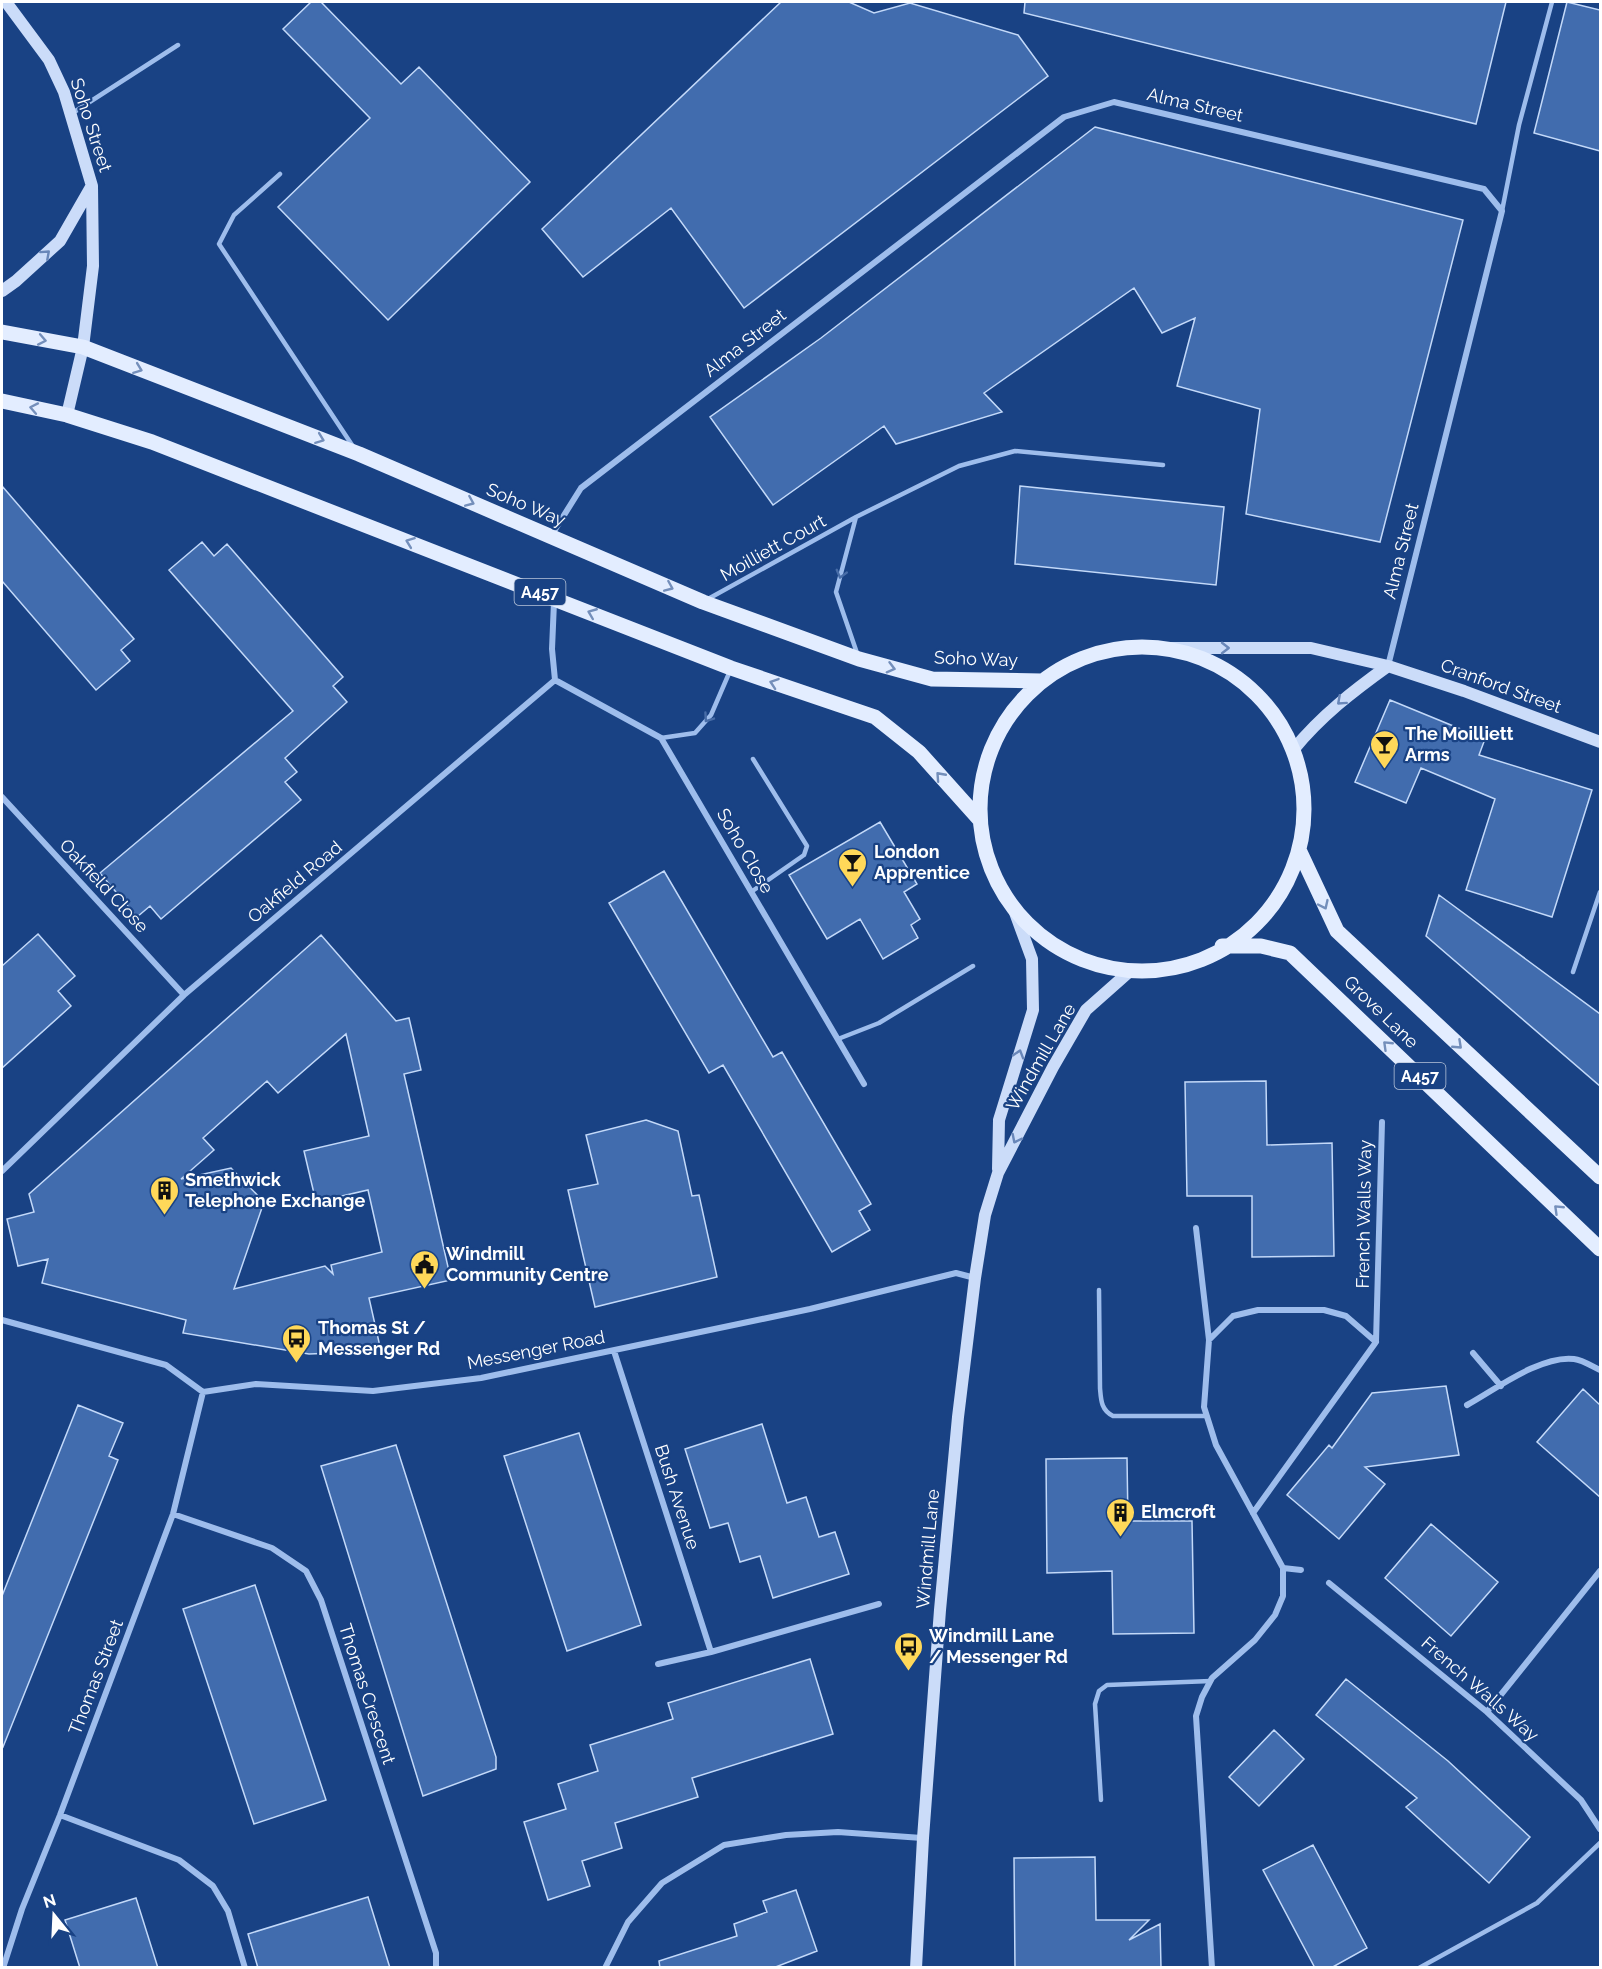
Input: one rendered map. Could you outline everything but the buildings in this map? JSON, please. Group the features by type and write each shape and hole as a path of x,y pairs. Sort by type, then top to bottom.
{"main road":[{"name":"Soho Street","path":"6,2 49,60 64,92 92,186 93,266 83,347 68,414"},
{"path":"2,291 60,241 92,186"},
{"name":"Soho Way","path":"2,332 83,347 359,454 703,602 859,659 932,679 1042,681"},
{"name":"A457","path":"2,401 68,414 152,442 731,668 876,717 919,752 979,819"},
{"path":"1114,648 1167,648 1204,659 1245,682 1271,708 1294,749 1305,799 1300,852 1280,895 1258,924 1190,965 1161,971 1130,971 1089,963 1055,947 1014,910 992,874 983,847 979,819 986,761 1009,715 1042,681 1114,648"},
{"name":"Cranford Street","path":"1167,648 1311,648 1388,666 1464,691 1600,742"},
{"path":"1294,749 1311,728 1347,695 1388,666"},
{"name":"Grove Lane","path":"1300,852 1337,932 1600,1177"},
{"name":"Windmill Lane","path":"998,1173 999,1120 1033,1010 1032,960 1014,910"},
{"name":"Grove Lane","path":"1220,946 1261,946 1290,953 1600,1249"},
{"name":"Windmill Lane","path":"916,1968 940,1610 958,1417 985,1215 998,1173 1053,1067 1086,1010 1130,971"}],"street":[{"name":"Alma Street","path":"551,537 581,488 1064,117 1114,102 1484,189 1502,211 1388,666"},
{"path":"555,598 552,649 555,680 661,738"},
{"name":"Oakfield Road","path":"2,1171 184,995 555,680"},
{"name":"Soho Close","path":"661,738 864,1084"},
{"name":"Oakfield Close","path":"2,797 184,995"},
{"name":"French Walls Way","path":"1376,1342 1382,1122"},
{"path":"1196,1228 1209,1340 1204,1407 1216,1445 1283,1568 1283,1596 1275,1614 1255,1640 1211,1681 1202,1697 1196,1716 1212,1968"},
{"name":"Messenger Road","path":"202,1392 256,1384 373,1391 481,1378 810,1309 956,1273 975,1278"},
{"path":"1209,1340 1233,1316 1258,1310 1324,1310 1346,1316 1376,1342 1253,1513"},
{"path":"2,1320 166,1365 202,1392"},
{"name":"Bush Avenue","path":"614,1351 711,1652"},
{"path":"1473,1353 1501,1386"},
{"path":"1467,1405 1536,1366 1554,1360 1576,1359 1600,1370"},
{"name":"Thomas Street","path":"3,1968 22,1910 173,1514 202,1392"},
{"name":"Thomas Crescent","path":"173,1514 272,1548 306,1570 321,1600 436,1953 436,1968"},
{"path":"1283,1568 1301,1570"},
{"path":"1487,1712 1600,1571"},
{"name":"French Walls Way","path":"1329,1583 1487,1712 1581,1800 1600,1829"},
{"path":"658,1664 711,1652 879,1604"},
{"path":"60,1815 179,1860 213,1886 228,1911 245,1968"},
{"path":"605,1968 628,1922 662,1883 724,1845 786,1835 838,1832 923,1838"}],"lane":[{"path":"1502,211 1519,125 1552,2"},
{"path":"71,114 178,45"},
{"path":"280,174 234,215 219,244 359,454"},
{"name":"Moilliett Court","path":"703,602 856,517 959,466 1015,451 1163,465"},
{"name":"Moilliett Court","path":"856,517 836,592 859,659"},
{"path":"661,738 695,733 711,715 731,668"},
{"path":"751,892 804,855 807,846 753,759"},
{"path":"1573,972 1600,892"},
{"path":"838,1039 879,1023 973,966"},
{"path":"1099,1290 1100,1388 1101,1403 1106,1412 1113,1416 1207,1416"},
{"path":"1101,1800 1095,1704 1099,1691 1107,1685 1211,1681"},
{"path":"1419,1968 1537,1903 1600,1843"}],"place":[{"name":"The Moilliett Arms","path":"1384,770"},
{"name":"London Apprentice","path":"853,888"},
{"name":"Smethwick Telephone Exchange","path":"164,1216"},
{"name":"Windmill Community Centre","path":"425,1290"},
{"name":"Thomas St / Messenger Rd","path":"297,1364"},
{"name":"Elmcroft","path":"1120,1538"},
{"name":"Windmill Lane / Messenger Rd","path":"908,1672"}]}
